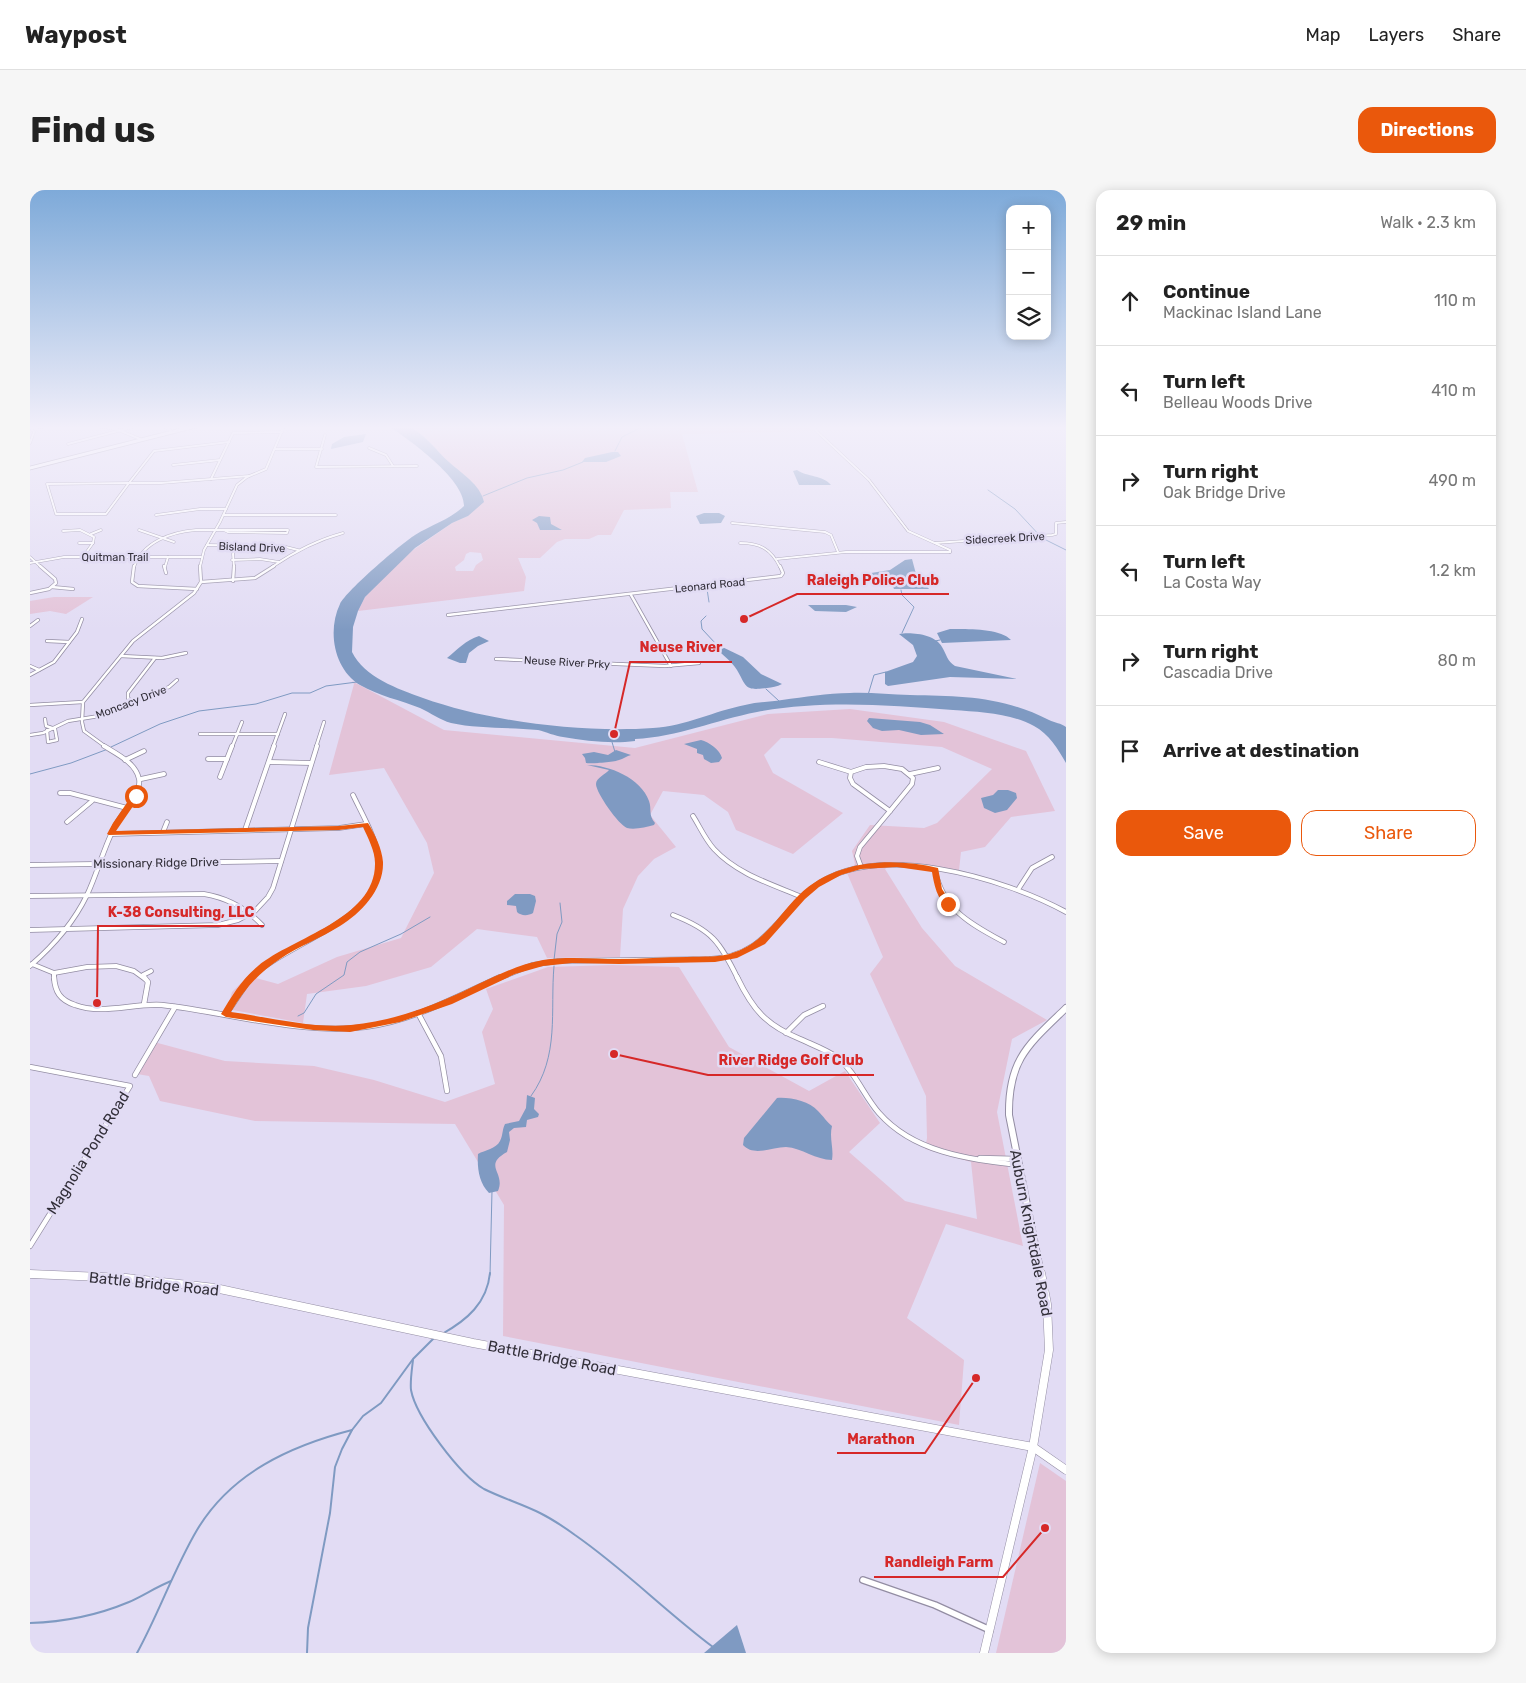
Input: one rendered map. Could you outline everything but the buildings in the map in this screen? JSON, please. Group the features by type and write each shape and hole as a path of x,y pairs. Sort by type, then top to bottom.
{"street":[{"path":"50,494 56,514 106,514 121,494"},
{"path":"144,1004 148,982 143,975 135,970 89,966 54,973 31,965 47,951 88,896 111,834 139,791 141,779 135,768 87,734 83,728 83,702 137,638 196,590 201,582 201,557 233,494"},
{"path":"740,543 764,546 773,552 777,560 838,552 950,552 950,550 908,530 880,494"},
{"path":"156,515 155,518 200,509 226,509"},
{"path":"224,515 336,515"},
{"name":"Sidecreek Drive","path":"933,543 1052,535 1056,534 1056,523 1066,522"},
{"path":"732,523 825,532 831,535 838,552"},
{"path":"63,531 74,530 91,534 101,530"},
{"path":"139,530 174,542"},
{"path":"196,590 148,588 135,585 132,582 134,564 149,546 162,538 186,531 216,530 224,530 288,530 287,533 228,532 224,530"},
{"path":"321,533 328,537"},
{"path":"201,582 243,581 258,577 298,550 328,537 343,533"},
{"path":"83,557 93,543 94,538 91,534"},
{"path":"78,543 93,543"},
{"name":"Bisland Drive","path":"207,545 282,546 298,550"},
{"path":"233,580 232,560 236,545"},
{"path":"30,557 55,579 56,583 52,587"},
{"name":"Quitman Trail","path":"30,563 58,558 83,557 201,557"},
{"path":"166,573 164,565 168,557"},
{"path":"232,560 260,559 280,562"},
{"name":"Leonard Road","path":"448,615 779,577 783,573 777,560"},
{"path":"30,593 52,587 73,589"},
{"path":"631,595 671,666"},
{"path":"30,675 54,662 76,632 82,619"},
{"path":"30,626 38,620"},
{"path":"47,641 69,642"},
{"path":"121,656 155,658 171,657 186,653"},
{"path":"132,702 128,698 128,693 155,658"},
{"name":"Neuse River Prky","path":"496,659 671,666 699,663"},
{"path":"30,666 39,670"},
{"name":"Moncacy Drive","path":"30,735 68,721 99,716 169,687 177,680"},
{"path":"30,705 83,702"},
{"path":"244,830 285,714"},
{"path":"45,719 46,726 55,729 57,740 48,742 46,730"},
{"path":"220,777 242,722"},
{"path":"30,930 208,926 227,924 250,915 267,901 324,722"},
{"path":"200,734 278,734"},
{"path":"125,760 144,751"},
{"path":"208,759 227,759"},
{"path":"268,762 311,762"},
{"path":"818,762 851,772 860,768 874,766 899,769 910,774 913,778 912,784 858,850 858,859 861,867"},
{"path":"910,774 938,768"},
{"path":"851,772 850,778 854,784 890,811"},
{"path":"141,779 164,774"},
{"path":"60,793 70,793 92,801 127,808"},
{"path":"226,1014 241,988 260,969 277,956 338,924 359,907 368,896 375,883 379,863 376,847 352,795"},
{"path":"67,822 92,801"},
{"path":"694,816 710,845 728,862 745,872 802,897"},
{"path":"164,832 167,822"},
{"path":"111,834 346,828 366,824"},
{"path":"1019,888 1032,868 1052,857"},
{"name":"Missionary Ridge Drive","path":"30,865 281,861"},
{"path":"54,973 52,980 54,989 60,997 79,1007 102,1008 144,1004 340,1029 375,1026 418,1013 448,1002 512,972 543,963 726,958 750,950 762,942 802,897 825,879 861,867 897,865 984,878 1019,888 1066,912"},
{"path":"935,870 938,889 948,904 973,925 1004,942"},
{"path":"30,896 205,893 226,898 255,917 262,925"},
{"path":"673,915 695,924 711,935 757,1012 786,1034 828,1052 844,1064 880,1115 908,1138 940,1151 1018,1162"},
{"path":"143,975 151,971"},
{"path":"786,1034 798,1019 823,1006"},
{"path":"135,1075 175,1007"},
{"name":"Auburn Knightdale Road","path":"984,1653 1033,1447 1049,1350 1048,1313 1036,1241 1009,1115 1008,1093 1010,1079 1018,1060 1027,1048 1066,1008"},
{"path":"418,1013 441,1056 447,1091"},
{"name":"Magnolia Pond Road","path":"30,1068 90,1077 130,1086 30,1246"},
{"name":"Battle Bridge Road","path":"30,1274 126,1278 215,1288 480,1344 1033,1447 1066,1470"},
{"path":"863,1580 935,1605 990,1630"}],"shaded area":[{"path":"472,494 670,494 671,508 624,510 611,535 598,535 589,539 565,539 557,542 540,558 518,558 526,577 524,591 358,611 365,597 406,555 452,523 468,516","holes":["470,552 481,553 483,560 476,565 473,571 456,571 455,567"]},
{"path":"54,597 93,597 66,614 50,611 30,614 30,601"},
{"path":"352,681 444,730 635,748 768,714 850,709 944,722 1026,751 1055,811 1011,817 985,847 961,852 959,870 894,862 885,869 922,928 955,966 1047,1020 1012,1039 997,1112 1023,1246 946,1224 907,1318 964,1360 959,1425 503,1336 504,1205 455,1124 255,1121 160,1101 149,1076 137,1074 154,1042 225,1061 314,1066 374,1080 445,1102 495,1084 482,1032 493,1009 486,989 548,967 613,965 679,967 729,1047 809,1091 845,1071 880,1123 849,1152 905,1201 977,1219 971,1162 925,1149 927,1138 926,1096 870,974 883,957 847,873 855,864 852,851 870,825 924,828 937,823 992,769 942,747 832,738 781,738 764,755 773,773 843,813 793,854 736,830 728,812 704,795 663,791 650,815 676,847 654,859 638,876 623,909 620,957 547,958 537,937 477,929 431,967 366,986 307,994 303,1023 227,1009 232,992 248,976 278,984 337,957 401,938 434,873 427,843 384,768 329,775 354,684"},
{"path":"1040,1463 1066,1481 1066,1653 996,1653"}],"water":[{"path":"481,494 484,502 468,516 452,523 415,548 365,597 358,611 353,627 352,652 357,661 373,675 393,686 423,698 477,714 537,724 597,729 665,727 750,704 816,695 865,693 964,697 1015,706 1066,727 1066,763 1049,738 1039,729 1015,718 984,713 879,705 806,706 741,715 681,732 635,739 635,741 608,742 560,736 538,730 451,723 420,708 367,689 351,678 344,669 335,649 334,626 340,604 363,578 398,548 415,535 459,511 464,506 462,495"},
{"path":"704,513 719,513 725,516 721,523 700,524 696,516"},
{"path":"539,516 550,517 551,524 562,530 540,530 537,523 532,520"},
{"path":"912,559 916,574 929,589 894,589 892,585 871,578 871,573 890,570 905,560"},
{"path":"808,605 846,605 857,607 846,612 815,611"},
{"path":"950,629 991,631 1006,636 1011,640 942,643 937,633"},
{"path":"910,633 934,639 955,666 1017,679 950,677 888,686 885,684 885,672 913,662 917,656 913,645 899,634"},
{"path":"479,636 489,641 469,653 466,663 460,663 447,658 466,643"},
{"path":"716,644 743,657 761,674 782,684 760,689 747,687 737,670 715,648"},
{"path":"869,718 920,722 930,725 944,734 921,735 899,730 882,731 873,728 867,721"},
{"path":"701,740 717,749 722,758 719,762 711,763 704,759 703,755 697,753 697,749 684,744"},
{"path":"616,750 631,755 617,761 586,763 582,754 594,752 608,755"},
{"path":"587,765 614,770 639,786 649,801 654,825 633,829 623,826 608,808 596,784 609,770"},
{"path":"998,790 1008,790 1016,793 1017,798 1007,810 995,813 984,808 981,798 993,795"},
{"path":"515,894 535,896 536,901 533,913 527,915 520,914 517,912 516,906 507,905 507,901"},
{"path":"527,1095 535,1098 534,1109 539,1114 538,1117 527,1120 526,1127 514,1128 509,1132 510,1140 507,1152 496,1161 495,1165 500,1184 498,1191 489,1193 479,1175 478,1154 498,1144 505,1124 519,1121 526,1108"},
{"path":"777,1098 793,1099 810,1105 832,1126 832,1160 820,1158 798,1149 781,1147 758,1151 747,1149 743,1145 744,1138"},
{"path":"737,1625 746,1653 704,1653"}],"waterway":[{"path":"483,496 487,494"},
{"path":"994,494 1015,509 1042,538 1066,550"},
{"path":"707,589 709,602"},
{"path":"901,590 902,595 914,607 902,633"},
{"path":"706,616 701,621 702,629 716,644"},
{"path":"935,641 940,640"},
{"path":"868,695 874,675 886,672"},
{"path":"111,747 160,724 199,711 256,704 292,693 310,693 326,686 357,682"},
{"path":"766,689 779,701"},
{"path":"612,742 615,752"},
{"path":"30,774 71,763 108,749"},
{"path":"554,960 557,934 562,922 560,903"},
{"path":"298,1016 304,1013 316,994 344,975 347,962 360,952 401,934 430,917"},
{"path":"531,1096 540,1081 550,1049 554,966"},
{"path":"490,1275 492,1191"},
{"path":"442,1334 460,1323 474,1310 485,1293 490,1273"},
{"path":"352,1430 363,1416 381,1403 413,1359 434,1338"},
{"path":"413,1360 411,1390 421,1415 440,1444 474,1482 484,1489 540,1513 571,1532 713,1647"},
{"path":"137,1653 197,1530 211,1510 227,1493 264,1465 285,1454 306,1444 352,1430"},
{"path":"307,1653 308,1628 330,1513 335,1467 352,1430"},
{"path":"30,1623 68,1619 105,1611 129,1602 171,1581"}],"place":[{"name":"Raleigh Police Club","path":"744,619"},
{"name":"Neuse River","path":"614,734"},
{"name":"K-38 Consulting, LLC","path":"97,1003"},
{"name":"River Ridge Golf Club","path":"614,1054"},
{"name":"Marathon","path":"976,1378"},
{"name":"Randleigh Farm","path":"1045,1528"}],"route":[{"path":"136,796 116,823 111,834 339,828 366,824 376,847 379,863 375,883 368,896 359,907 338,924 268,962 241,988 226,1014 328,1029 375,1026 397,1020 448,1002 512,972 543,963 572,960 619,962 715,959 737,955 750,950 767,938 810,889 825,879 861,867 897,865 935,870 938,889 948,904"}]}
